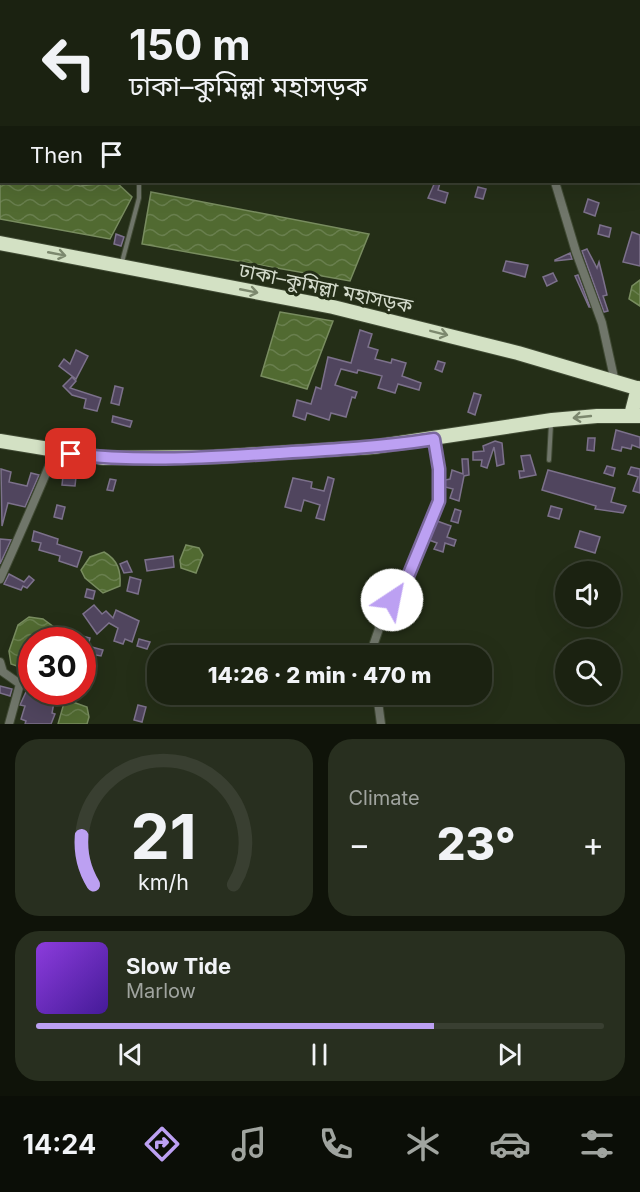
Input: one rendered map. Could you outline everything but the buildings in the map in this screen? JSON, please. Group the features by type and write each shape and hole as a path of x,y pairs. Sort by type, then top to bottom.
{"highway":[{"name":"ঢাকা–কুমিল্লা মহাসড়ক","path":"0,243 344,310 518,353 639,389"},
{"path":"0,441 55,452 104,458 214,457 373,447 552,420 635,415 639,389"}],"street":[{"path":"555,183 576,252 602,323 615,382"},
{"path":"373,645 382,620 409,574 439,501 439,469 434,439"},
{"path":"0,579 20,531 34,506 55,452"},
{"path":"0,662 3,672 20,684 9,724"},
{"path":"378,705 381,724"}],"lane":[{"path":"122,266 139,198 139,183"},
{"path":"549,460 552,420"}],"water":[{"path":"0,183 69,183 80,186 117,183 132,197 110,239 0,219"},
{"path":"151,192 369,234 350,281 142,244"},
{"path":"640,280 640,306 629,299 632,286"},
{"path":"280,312 333,321 307,389 261,376"},
{"path":"186,545 199,548 203,555 196,573 181,568 180,560"},
{"path":"104,552 115,562 119,571 120,586 103,593 85,578 81,570 90,557"},
{"path":"29,617 43,619 54,627 18,627 18,666 11,664 9,651 18,625"},
{"path":"63,705 87,707 89,717 87,724 58,724"}],"route":[{"path":"71,454 104,458 214,457 373,447 434,439 439,469 439,501 409,574 392,600"}]}
